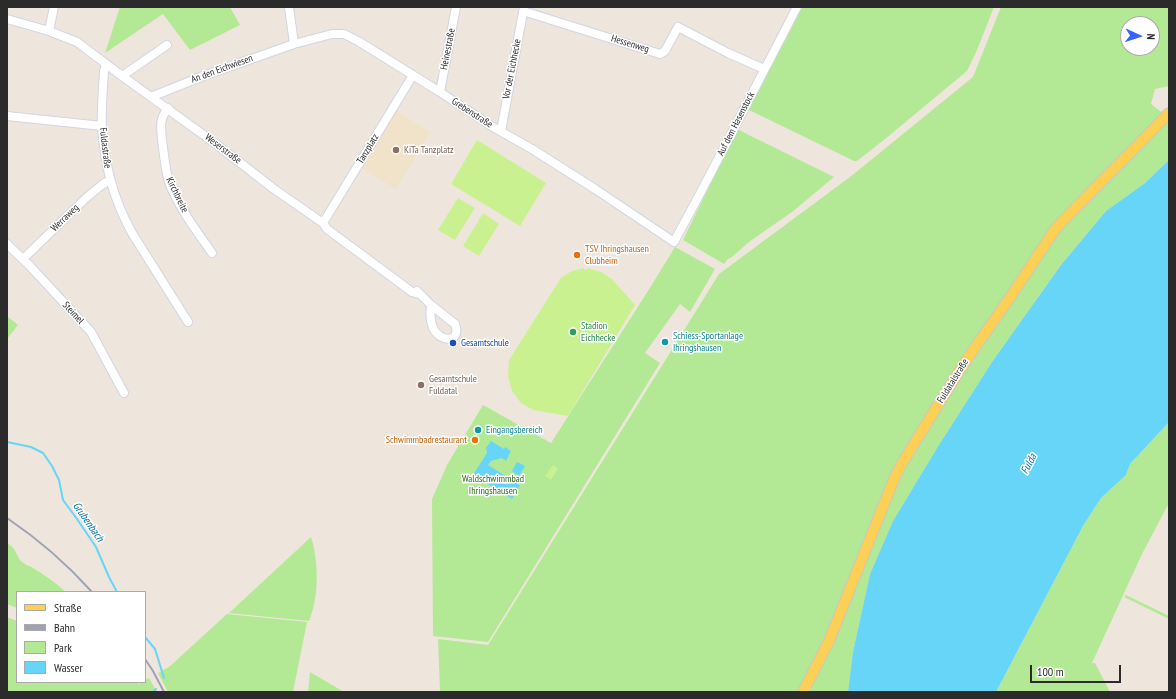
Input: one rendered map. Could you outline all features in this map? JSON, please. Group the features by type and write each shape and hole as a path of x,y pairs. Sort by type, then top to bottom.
{"main road":[{"name":"Fuldatalstraße","path":"803,692 829,641 894,479 968,356 1009,299 1056,228 1169,113"}],"street":[{"path":"49,31 54,7"},
{"path":"288,7 294,44"},
{"name":"Heinestraße","path":"440,92 456,7"},
{"name":"Auf dem Hasenstock","path":"674,242 797,7"},
{"name":"Hessenweg","path":"524,9 660,54 665,51 678,27 728,53 764,69"},
{"name":"Vor der Eichhecke","path":"501,131 524,9"},
{"path":"7,19 49,31 77,42 106,64"},
{"name":"Grebenstraße","path":"294,44 332,34 344,34 358,40 595,189 674,242"},
{"name":"An den Eichwiesen","path":"151,96 294,44"},
{"path":"122,76 167,45"},
{"name":"Weserstraße","path":"106,64 228,152 271,187 323,223 330,225 410,283 431,305 455,324 456,332 454,336 448,340 438,335 433,328 430,316 431,305"},
{"name":"Fuldastraße","path":"106,64 104,71 102,126 110,180 117,202 132,233 188,322"},
{"name":"Tanzplatz","path":"323,223 413,75"},
{"name":"Kirchbreite","path":"168,108 163,113 160,122 165,165 170,184 182,208 212,254"},
{"path":"7,116 102,126"},
{"name":"Werraweg","path":"23,259 86,198 110,180"},
{"name":"Steimel","path":"7,244 23,259 94,336 124,393"}],"shaded area":[{"name":"KiTa Tanzplatz","path":"395,110 431,132 396,189 360,167"}],"green space":[{"path":"120,7 230,7 240,25 190,50 163,14 105,53"},
{"path":"802,7 994,7 967,71 885,139 857,161 854,161 747,109"},
{"path":"1001,7 1169,7 1169,86 1155,89 1151,104 1164,114 1169,113 1169,160 1145,183 1106,211 1061,265 992,362 937,448 893,521 870,574 853,652 848,692 440,692 438,639 488,645 719,274 850,177 973,77"},
{"path":"737,129 834,177 792,212 749,242 724,264 683,240"},
{"path":"477,140 546,183 520,226 451,184"},
{"path":"458,198 475,208 455,240 438,230"},
{"path":"483,213 499,224 479,256 463,246"},
{"name":"Waldschwimmbad Ihringshausen","path":"675,247 715,269 690,312 680,304 645,353 660,363 488,642 433,636 432,499 447,465 483,405 551,443"},
{"name":"Stadion Eichhecke","path":"583,268 586,270 588,268 601,272 612,279 635,305 568,416 533,410 521,403 512,391 508,376 509,360 561,278 570,272"},
{"path":"7,316 18,325 7,339"},
{"path":"1169,422 1169,503 1142,554 1092,663 1095,663 1110,692 996,692 1083,526 1101,498 1126,475 1130,464"},
{"path":"553,465 558,468 551,480 545,476"},
{"path":"311,537 317,568 317,579 315,602 309,621 229,613"},
{"path":"7,543 13,548 22,562 46,576 65,591 16,591 16,608 7,604"},
{"path":"1126,595 1169,616 1169,619 1124,597"},
{"path":"227,614 307,622 293,692 168,692 158,673 169,667"},
{"path":"7,617 16,621 16,683 139,684 146,683 146,680 149,678 157,692 7,692"},
{"path":"310,672 344,692 308,692"}],"water":[{"name":"Fulda","path":"1169,160 1169,422 1130,464 1126,475 1101,498 1083,526 996,692 848,692 853,652 870,574 893,521 937,448 992,362 1061,265 1106,211 1145,183"},
{"path":"491,441 504,449 505,447 511,451 506,461 502,458 491,461 488,465 520,485 512,499 473,475 487,453 486,448"},
{"path":"517,462 525,466 519,476 512,471"}],"waterway":[{"name":"Grubenbach","path":"7,442 31,447 43,453 59,480 63,500 96,547 116,591"},
{"name":"Grubenbach","path":"146,638 155,649 164,678"},
{"name":"Grubenbach","path":"153,692 156,689"}],"railway":[{"path":"7,518 52,552 91,591"},
{"path":"146,660 164,692"}],"place":[{"name":"KiTa Tanzplatz","path":"396,150"},
{"name":"TSV Ihringshausen Clubheim","path":"577,255"},
{"name":"Stadion Eichhecke","path":"573,332"},
{"name":"Schiess-Sportanlage Ihringshausen","path":"665,342"},
{"name":"Gesamtschule","path":"453,343"},
{"name":"Gesamtschule Fuldatal","path":"421,385"},
{"name":"Eingangsbereich","path":"478,430"},
{"name":"Schwimmbadrestaurant","path":"475,440"}]}
